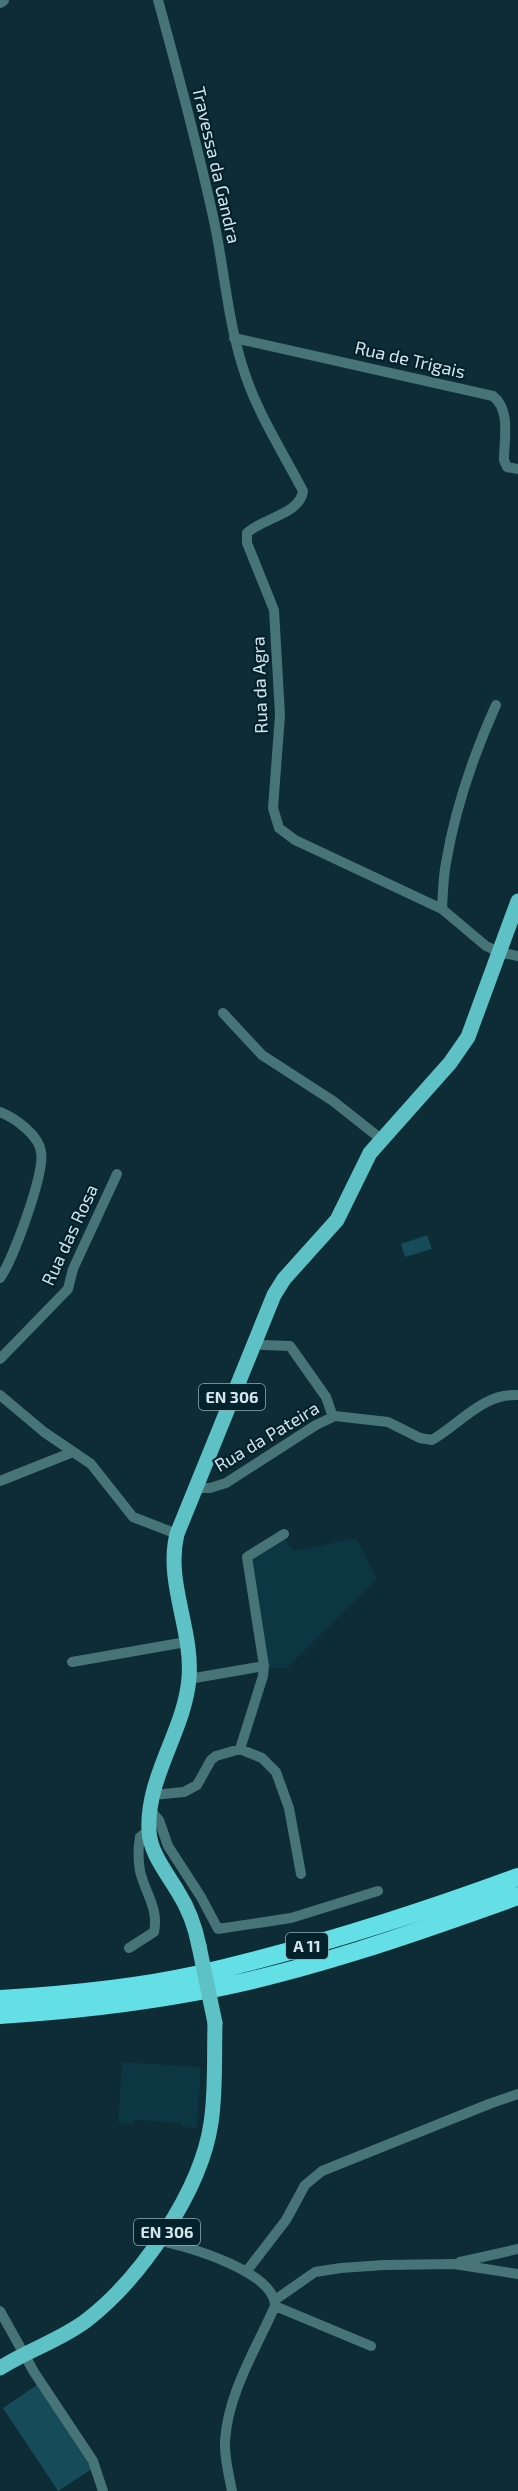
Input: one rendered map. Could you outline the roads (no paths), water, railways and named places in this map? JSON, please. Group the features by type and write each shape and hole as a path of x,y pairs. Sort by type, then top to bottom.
{"highway":[{"name":"A 11","path":"0,1999 90,1991 193,1975 282,1953 427,1910 518,1877"},
{"name":"A 11","path":"0,2015 130,2003 197,1992 285,1971 413,1933 518,1896"}],"main road":[{"name":"EN 306","path":"0,2368 67,2334 87,2320 129,2278 171,2224 201,2161 211,2123 215,2023 192,1917 157,1857 148,1831 151,1803 189,1679 186,1642 173,1564 177,1534 274,1295 284,1279 337,1220 363,1165 381,1140 450,1063 468,1037 518,901"}],"street":[{"name":"Travessa da Gandra","path":"158,0 195,137 214,223 234,338"},
{"name":"Rua de Trigais","path":"234,338 493,396 501,402 504,412 504,460 507,467 518,469"},
{"name":"Rua da Agra","path":"234,338 246,377 263,418 303,490 302,499 295,506 256,525 247,533 247,543 274,610 280,715 273,808 279,828 295,840 442,909 486,946 499,952"},
{"path":"442,909 446,863 454,828 481,739 496,705"},
{"path":"499,952 518,956"},
{"path":"223,1013 262,1055 333,1101 381,1140"},
{"path":"0,1112 9,1116 38,1140 42,1154 37,1187 0,1278"},
{"name":"Rua das Rosa","path":"0,1359 68,1289 73,1269 117,1174"},
{"path":"255,1341 263,1345 290,1346 326,1397 333,1417"},
{"path":"0,1395 44,1432 91,1464 133,1517 177,1534"},
{"name":"Rua da Pateira","path":"196,1488 210,1488 226,1483 307,1430 333,1417 388,1422 420,1438 432,1440 490,1400 518,1395"},
{"path":"0,1481 73,1452"},
{"path":"240,1749 264,1666 247,1557 284,1534"},
{"path":"72,1662 186,1642"},
{"path":"189,1679 264,1666"},
{"path":"301,1874 288,1808 276,1772 262,1758 240,1749 216,1756 211,1760 197,1785 151,1803 168,1845 218,1929 299,1916 378,1891"},
{"path":"129,1948 154,1932 156,1921 154,1906 141,1872 138,1851 140,1837 148,1831"},
{"path":"246,2272 286,2220 305,2186 322,2171 518,2094"},
{"path":"171,2224 189,2247"},
{"path":"160,2241 189,2247 246,2272 270,2291 275,2303 371,2346"},
{"path":"454,2264 518,2249"},
{"path":"232,2491 225,2441 230,2414 246,2367 275,2303 307,2277 324,2270 384,2265 454,2264 518,2274"},
{"path":"0,2310 24,2354 93,2461 103,2491"}]}
